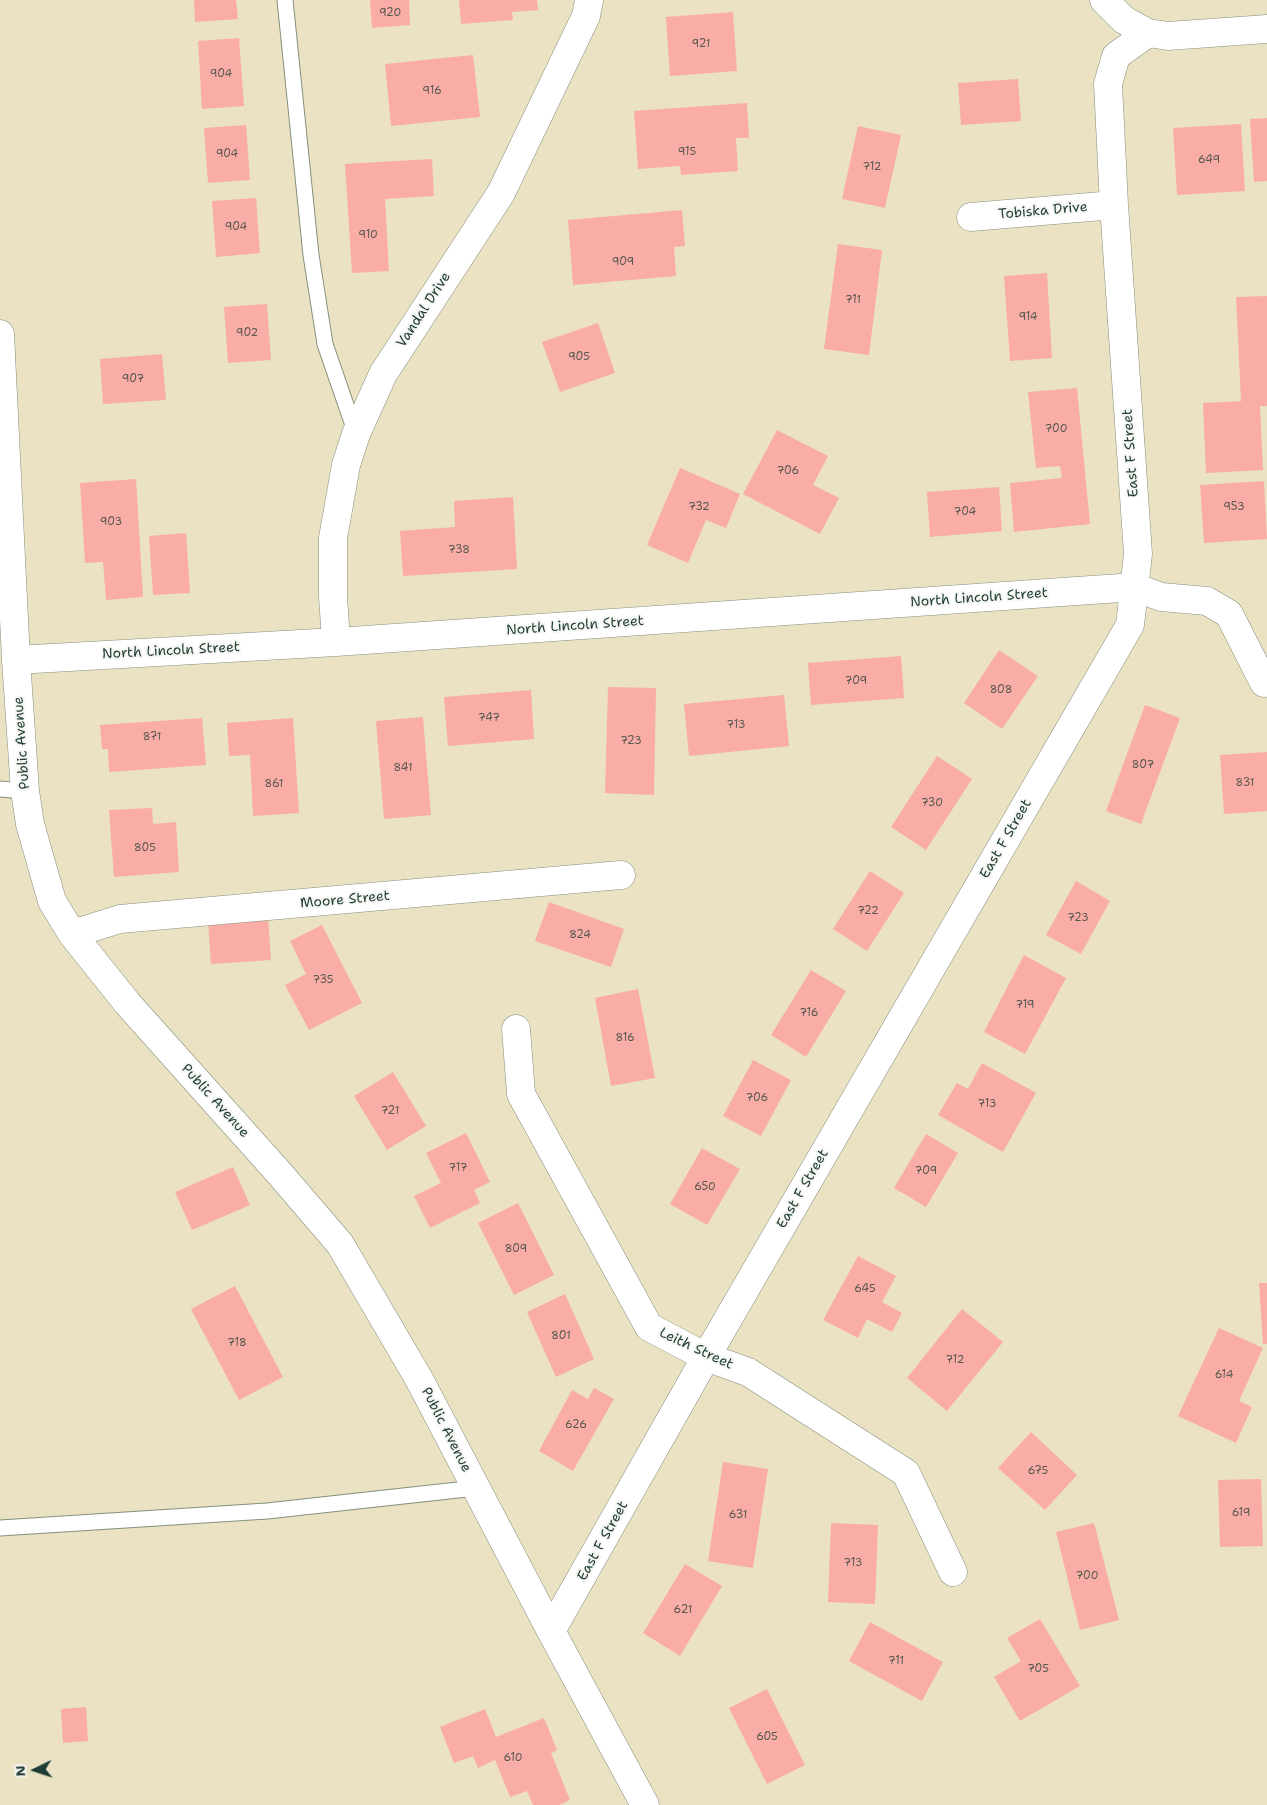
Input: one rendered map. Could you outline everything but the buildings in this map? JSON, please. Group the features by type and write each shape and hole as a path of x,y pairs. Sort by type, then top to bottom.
{"street":[{"name":"Vandal Drive","path":"336,642 333,596 333,538 346,465 356,434 382,374 501,193 586,16 589,0"},
{"path":"1104,0 1124,20 1148,34 1168,36 1267,29"},
{"name":"East F Street","path":"551,1631 706,1357 1130,625 1138,554 1114,205 1108,84 1116,56 1148,34"},
{"name":"Tobiska Drive","path":"971,217 1114,205"},
{"name":"Public Avenue","path":"0,334 16,660 12,790 30,824 52,901 72,934 128,1004 340,1244 419,1379 645,1805"},
{"path":"1135,587 1162,597 1207,601 1229,614 1264,683"},
{"name":"North Lincoln Street","path":"16,660 336,642 1135,587"},
{"name":"Moore Street","path":"72,934 120,919 621,875"},
{"name":"Leith Street","path":"516,1029 521,1094 649,1328 706,1357 748,1372 906,1473 953,1572"}],"lane":[{"path":"285,0 311,255 325,344 356,434"},
{"path":"0,1528 267,1511 476,1488"}]}
